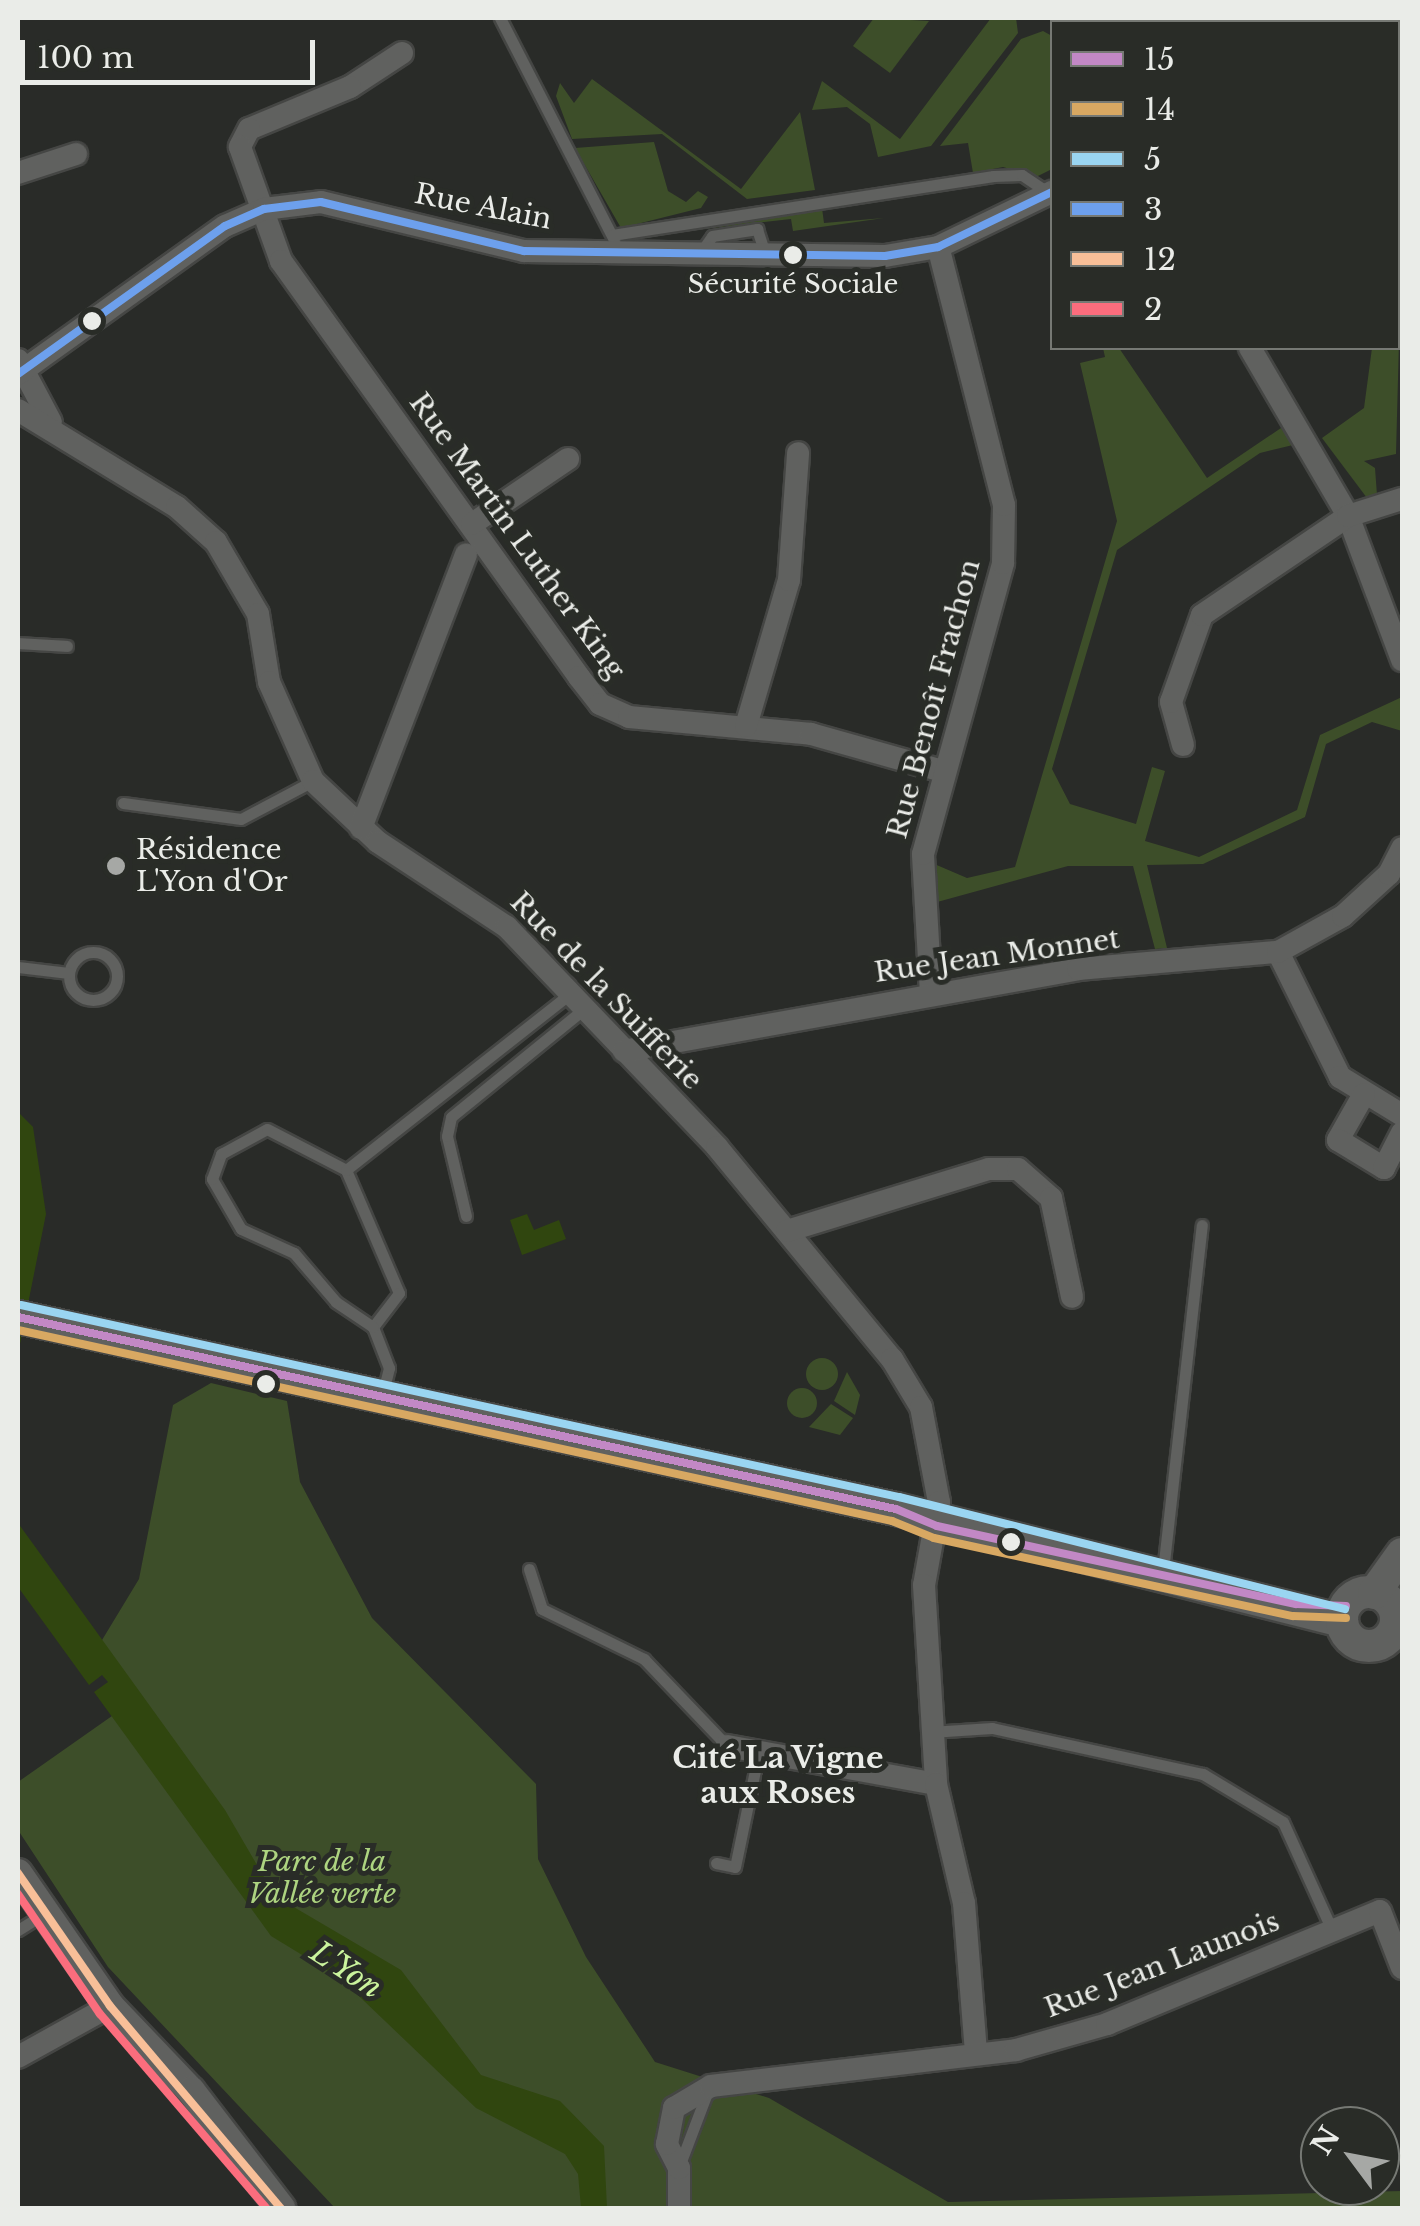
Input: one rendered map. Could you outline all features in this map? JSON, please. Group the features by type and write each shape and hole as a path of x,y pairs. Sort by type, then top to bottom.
{"main road":[{"path":"25,1319 896,1509 937,1526 1296,1604 1381,1615 1402,1554"}],"street":[{"name":"Rue Martin Luther King","path":"402,52 350,87 249,129 240,148 281,260 600,704 629,717 746,726 943,771"},
{"path":"18,173 76,154"},
{"name":"Rue Alain","path":"19,365 264,209 321,202 524,251 614,246 697,257 766,257 938,247 1050,192"},
{"name":"Rue Benoît Frachon","path":"931,994 918,889 943,771 1003,563 1004,505 938,247"},
{"path":"1251,350 1348,516 1402,660"},
{"name":"Rue de la Suifferie","path":"19,365 54,424"},
{"name":"Rue de la Suifferie","path":"18,410 54,424 178,506 240,574 269,682 313,781 361,828 508,927 787,1231 921,1407 937,1526"},
{"path":"746,726 789,580 798,452"},
{"path":"472,524 568,458"},
{"path":"1183,745 1172,702 1192,629 1348,516 1402,499"},
{"path":"361,828 466,554"},
{"name":"Rue Jean Monnet","path":"624,1051 931,994 1278,952 1343,916 1389,874 1402,848"},
{"path":"1278,952 1340,1077 1402,1116"},
{"path":"1364,1094 1338,1140 1393,1172 1402,1133"},
{"path":"787,1231 989,1169 1018,1169 1050,1198 1072,1297"},
{"path":"937,1526 924,1585 930,1732 936,1784 964,1903 976,2053"},
{"path":"727,1746 936,1784"},
{"path":"18,1873 110,2006 191,2091 276,2207"},
{"name":"Rue Jean Launois","path":"679,2208 679,2168 667,2144 674,2108 711,2086 781,2073 976,2053 1107,2024 1380,1910 1402,1968"},
{"path":"18,2057 110,2006"}],"lane":[{"path":"500,18 614,246 993,176 1022,175 1050,191"},
{"path":"18,643 67,646"},
{"path":"123,802 241,819 313,781"},
{"path":"18,967 69,974 89,1000 118,981 97,951 76,958 69,974"},
{"path":"346,1170 578,1000"},
{"path":"466,1216 446,1136 451,1117 578,1000"},
{"path":"373,1327 399,1294 346,1170 267,1129 220,1154 212,1179 241,1230 294,1253 336,1302 373,1327 389,1368 381,1398"},
{"path":"1163,1575 1202,1225"},
{"path":"530,1569 542,1609 644,1659 727,1746"},
{"path":"930,1732 992,1728 1203,1774 1283,1822 1332,1930"},
{"path":"716,1863 735,1867 758,1752"},
{"path":"18,1930 45,1913"}],"green space":[{"path":"874,18 929,21 890,73 853,46"},
{"path":"991,18 1016,18 1018,33 931,146 878,157 870,124 847,107 812,110 822,81 900,139"},
{"path":"1043,31 1050,35 1050,170 1036,177 1003,167 973,173 968,143 940,146 1021,39"},
{"path":"592,79 741,189 800,112 815,190 747,199 662,134 572,139 556,96 560,83 574,103"},
{"path":"654,142 668,191 686,202 698,191 708,197 701,208 621,228 575,148"},
{"path":"822,208 824,223 884,218 793,231 791,219 643,236"},
{"path":"1103,350 1120,350 1207,478 1281,428 1293,445 1260,453 1117,550 1052,769 1070,804 1136,824 1152,767 1165,771 1145,841 1199,857 1297,810 1320,735 1402,697 1402,731 1372,722 1326,744 1305,817 1203,864 1147,865 1167,948 1155,949 1133,866 1068,866 930,904 932,863 967,878 1015,867 1117,521 1080,363 1105,357"},
{"path":"1372,350 1399,350 1396,454 1364,461 1375,468 1377,495 1367,498 1322,438 1364,408"},
{"path":"822,1358 833,1363 838,1374 833,1385 822,1390 811,1385 806,1374 811,1363"},
{"path":"847,1372 860,1395 855,1415 834,1401"},
{"name":"Parc de la Vallée verte","path":"211,1383 287,1401 300,1482 372,1618 536,1784 538,1859 586,1957 655,2062 769,2098 948,2202 1300,2193 1300,2206 1400,2206 1402,2191 1402,2208 335,2208 108,1967 18,1830 18,1782 139,1697 99,1645 139,1579 173,1405"},
{"path":"802,1388 813,1392 817,1403 813,1414 802,1418 791,1414 787,1403 791,1392"},
{"path":"831,1404 853,1418 840,1435 809,1427"}],"water":[{"path":"18,1112 33,1127 46,1214 18,1354"},
{"path":"527,1214 534,1230 559,1220 566,1239 522,1255 510,1220"},
{"name":"L'Yon","path":"18,1523 225,1810 275,1896 401,1970 481,2075 560,2101 604,2146 607,2208 581,2208 578,2174 565,2154 476,2108 340,1978 271,1936 94,1692 108,1682 102,1675 89,1685 18,1587"}],"transit line":[{"name":"3","path":"18,374 225,226 264,209 321,202 524,251 885,256 938,247 1050,193"},
{"name":"5","path":"21,1305 899,1497 1345,1609"},
{"name":"15","path":"18,1317 896,1509 937,1526 1296,1604 1346,1606"},
{"name":"14","path":"18,1330 892,1521 934,1538 1293,1616 1346,1618"},
{"name":"12","path":"18,1873 110,2006 281,2208"},
{"name":"2","path":"18,1894 100,2014 266,2208"}],"place":[{"name":"Sécurité Sociale","path":"793,255"},
{"name":"Résidence L'Yon d'Or","path":"116,866"}],"district":[{"name":"Cité La Vigne aux Roses","path":"778,1775"}]}
